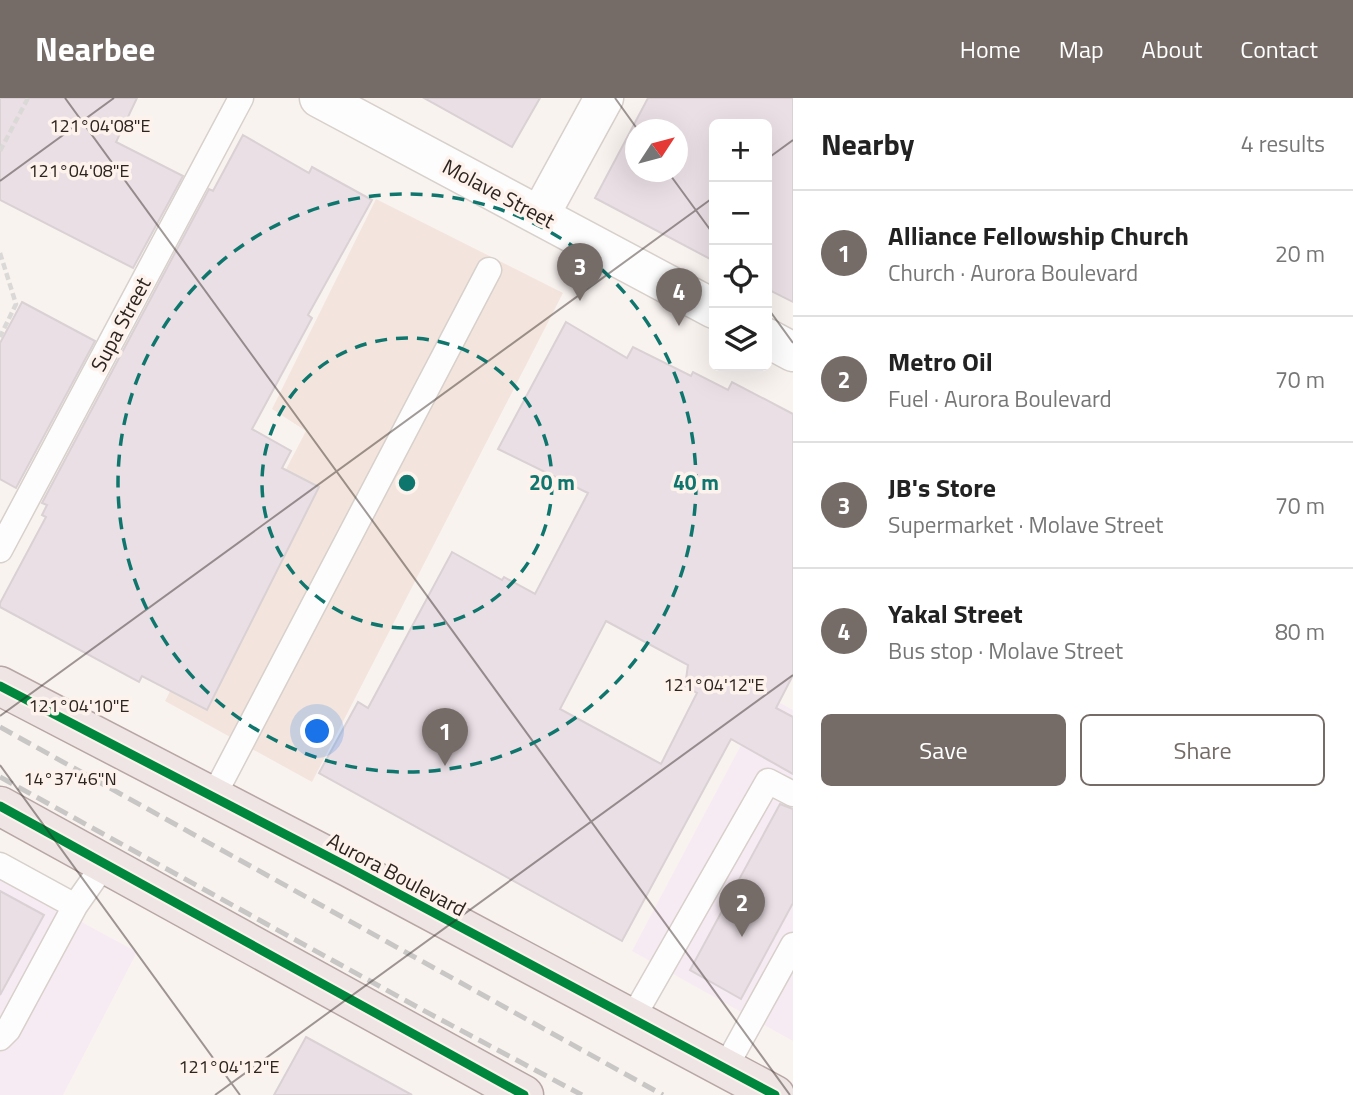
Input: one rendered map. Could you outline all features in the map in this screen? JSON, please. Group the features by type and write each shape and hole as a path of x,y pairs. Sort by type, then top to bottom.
{"main road":[{"name":"Aurora Boulevard","path":"0,686 775,1095"},
{"path":"0,806 524,1095"}],"street":[{"name":"Molave Street","path":"319,98 712,308"},
{"path":"540,215 604,98"},
{"path":"772,341 793,352"}],"lane":[{"name":"Supa Street","path":"0,550 241,98"},
{"path":"213,797 489,270"},
{"path":"632,1019 768,781 793,794"},
{"path":"0,1038 8,1030 75,906 105,863"},
{"path":"0,865 75,906"},
{"path":"725,1068 793,945"}],"path":[{"path":"0,151 28,98"},
{"path":"0,253 16,304 0,337"}],"shaded area":[{"path":"376,199 563,293 312,782 165,701 306,431 272,409"},
{"path":"767,696 793,710 793,1041 632,951"},
{"path":"0,878 137,952 63,1095 0,1095"}],"building":[{"path":"0,98 137,98 116,142 183,176 133,268 0,200"},
{"path":"424,98 540,98 512,147"},
{"path":"648,98 793,98 793,302 772,292 772,119 709,119 709,258 595,198 625,141 625,182 688,182 688,119 637,119"},
{"path":"243,135 309,173 312,167 372,200 308,315 312,318 252,429 291,451 282,468 319,487 207,710 142,676 139,682 0,607 0,603 46,517 42,515 47,505 42,503 209,189 213,191"},
{"path":"22,302 95,341 16,488 0,479 0,343"},
{"path":"566,322 627,358 633,347 691,376 693,372 728,390 732,382 793,414 793,675 776,708 793,717 793,774 731,739 622,941 319,773 358,702 368,708 452,552 502,580 504,577 535,594 588,493 498,449","holes":["606,621 688,665 685,686 697,693 661,764 560,709"]},
{"path":"780,804 793,809 793,903 741,999 690,970"},
{"path":"0,891 44,915 0,995"},
{"path":"306,1037 412,1095 274,1095"}],"railway":[{"path":"0,727 663,1095"},
{"path":"0,777 582,1095"}],"cycle path":[{"path":"0,686 350,868 775,1095"},
{"path":"0,806 524,1095"}],"place":[{"name":"JB's Store","path":"580,301"},
{"name":"Yakal Street","path":"679,326"},
{"name":"Alliance Fellowship Church","path":"445,766"},
{"name":"Metro Oil","path":"742,937"}]}
